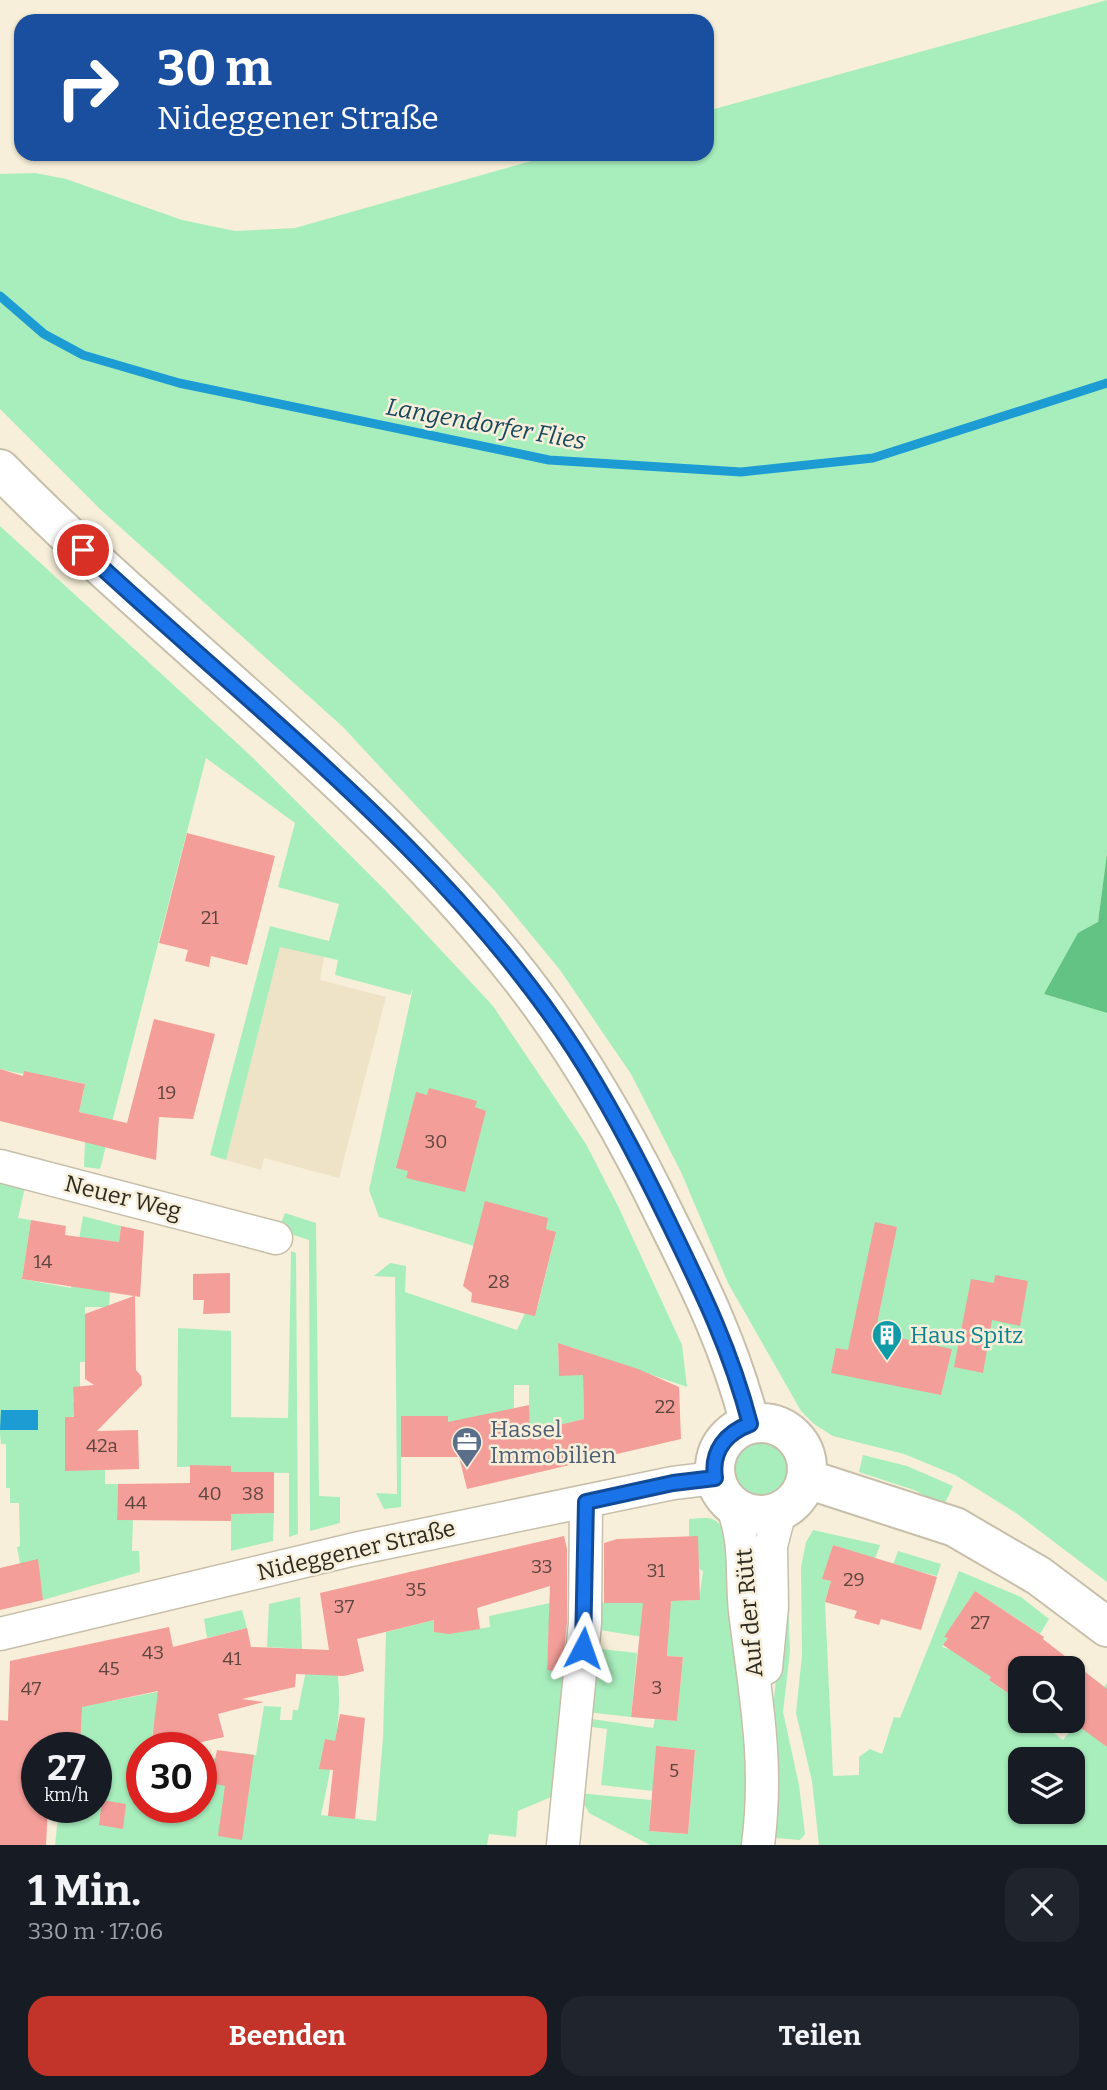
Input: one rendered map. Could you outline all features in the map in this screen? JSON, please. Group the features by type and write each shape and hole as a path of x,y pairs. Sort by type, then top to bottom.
{"main road":[{"path":"0,469 103,569 346,788 464,909 512,966 573,1049 650,1185 722,1333 750,1424"},
{"path":"750,1424 776,1426 791,1435 803,1451 807,1479 800,1496 779,1511 747,1514 724,1492 715,1455 721,1444 737,1429 750,1424"},
{"path":"807,1479 955,1527 1039,1576 1107,1627"}],"street":[{"name":"Neuer Weg","path":"0,1166 276,1238"},
{"name":"Nideggener Straße","path":"0,1634 330,1554 673,1483 724,1492"},
{"name":"Auf der Rütt","path":"724,1492 743,1541 745,1609 761,1721 764,1794 758,1845"},
{"path":"563,1845 585,1623 586,1502"},
{"name":"Auf der Rütt","path":"761,1721 772,1607 771,1546 779,1511"}],"shaded area":[{"path":"280,946 324,957 320,980 386,997 339,1178 264,1158 261,1170 226,1160"}],"green space":[{"path":"1107,0 1107,853 1098,922 1044,994 1107,1013 1107,1582 1016,1513 955,1475 904,1454 833,1436 814,1424 801,1411 728,1283 681,1172 631,1074 560,970 495,891 343,727 101,510 0,409 0,174 35,173 66,179 182,220 235,231 295,228 531,161 714,161 714,109"},
{"path":"0,526 251,756 385,890 493,1006 586,1144 618,1206 682,1345 687,1387 571,1347 558,1348 559,1375 583,1375 584,1419 532,1432 529,1418 529,1385 514,1385 514,1408 449,1450 448,1416 401,1416 401,1507 384,1509 376,1493 397,1494 395,1277 374,1276 390,1263 406,1266 405,1292 517,1330 528,1307 537,1309 556,1232 546,1229 474,1246 379,1217 369,1190 413,988 410,995 335,975 338,960 280,947 226,1160 210,1155 270,926 329,941 339,904 278,887 295,823 206,758 100,1169 84,1167 85,1140 91,1115 79,1112 85,1084 0,1069"},
{"path":"1107,853 1107,1013 1044,994 1078,933 1098,922"},
{"path":"0,1181 25,1187 18,1218 31,1220 22,1279 71,1288 83,1216 121,1226 119,1242 102,1240 110,1292 109,1307 85,1307 85,1320 109,1321 109,1361 80,1362 80,1387 73,1388 73,1402 105,1402 105,1416 65,1417 65,1470 105,1470 105,1484 118,1484 117,1519 133,1519 132,1551 139,1551 140,1572 43,1600 22,1574 17,1547 20,1546 19,1503 10,1503 10,1488 6,1488 6,1444 1,1444 0,1435"},
{"path":"285,1213 316,1223 319,1496 340,1497 340,1523 310,1531 309,1240 278,1230"},
{"path":"291,1251 296,1253 298,1534 289,1537 289,1473 231,1472 231,1466 177,1467 178,1328 231,1331 231,1417 288,1418"},
{"path":"754,1439 766,1439 782,1448 789,1458 789,1482 782,1492 766,1501 754,1501 743,1496 734,1487 729,1476 729,1464 734,1453 743,1444"},
{"path":"863,1455 907,1466 953,1486 944,1505 914,1490 859,1472"},
{"path":"274,1513 273,1541 231,1551 231,1514"},
{"path":"710,1518 718,1522 726,1540 727,1566 735,1566 748,1730 746,1845 650,1845 589,1813 578,1793 651,1800 649,1831 688,1834 695,1750 656,1747 653,1791 601,1785 607,1729 585,1726 585,1718 653,1728 655,1719 677,1721 683,1657 667,1656 668,1641 594,1629 594,1603 699,1600 703,1571 699,1569 689,1537 689,1519"},
{"path":"813,1530 880,1545 875,1559 833,1545 823,1579 831,1581 825,1602 833,1776 859,1775 859,1757 870,1749 882,1754 894,1717 900,1718 959,1571 1021,1597 1049,1619 1040,1634 975,1591 950,1629 952,1632 942,1647 1000,1664 989,1680 1008,1693 1008,1733 1054,1733 1063,1740 1068,1733 1085,1733 1085,1712 1107,1683 1107,1845 819,1845 812,1781 796,1713 802,1655 801,1567 806,1542"},
{"path":"898,1551 941,1564 937,1576 893,1565"},
{"path":"787,1571 790,1652 783,1712 799,1785 805,1834 800,1840 776,1838 774,1699"},
{"path":"300,1597 302,1649 267,1647 269,1604"},
{"path":"550,1603 547,1670 572,1673 556,1795 518,1811 516,1837 489,1834 487,1845 55,1845 57,1823 112,1823 112,1732 62,1732 64,1696 106,1702 167,1690 172,1724 153,1728 153,1732 126,1732 126,1823 217,1823 217,1761 241,1765 242,1753 256,1755 264,1706 281,1707 280,1720 292,1720 293,1710 298,1710 310,1651 334,1652 338,1673 336,1734 321,1815 376,1821 383,1738 386,1632 434,1620 434,1632 490,1627 489,1616"},
{"path":"242,1610 247,1628 207,1638 204,1619"},
{"path":"592,1648 637,1653 631,1717 586,1712"}],"water":[{"path":"1,1410 38,1410 38,1430 0,1430"}],"building":[{"path":"187,833 275,856 247,965 211,956 209,967 185,961 188,950 159,943"},
{"path":"154,1019 215,1034 193,1119 159,1117 156,1160 0,1121 0,1069 23,1076 24,1071 85,1084 79,1112 127,1123"},
{"path":"429,1088 477,1101 475,1107 486,1111 465,1192 406,1178 408,1171 396,1168 416,1092 427,1095"},
{"path":"485,1201 548,1218 546,1229 556,1232 535,1316 471,1302 472,1293 463,1286"},
{"path":"31,1220 66,1226 65,1235 119,1242 121,1226 144,1231 140,1297 135,1296 136,1370 141,1376 142,1385 97,1431 138,1430 139,1469 65,1471 65,1417 74,1417 73,1387 94,1385 85,1379 85,1314 134,1296 22,1279"},
{"name":"Haus Spitz","path":"875,1222 897,1227 875,1333 952,1349 941,1395 831,1373 836,1348 848,1350"},
{"path":"230,1273 230,1313 203,1314 204,1300 193,1300 193,1274"},
{"path":"995,1275 1028,1281 1020,1326 992,1320 983,1373 954,1367 971,1279 994,1283"},
{"path":"558,1343 638,1369 679,1387 681,1439 467,1489 459,1457 401,1457 401,1416 448,1416 448,1422 529,1405 530,1432 584,1419 583,1375 559,1376"},
{"path":"190,1465 231,1466 231,1472 274,1472 274,1513 231,1514 231,1521 117,1520 118,1484 190,1483"},
{"path":"564,1536 567,1549 567,1622 562,1672 547,1670 550,1586 477,1608 480,1629 449,1634 434,1632 434,1620 357,1639 364,1671 344,1676 296,1674 295,1687 242,1699 264,1702 218,1714 224,1737 217,1739 217,1732 153,1732 158,1691 82,1707 81,1732 21,1732 21,1823 47,1823 46,1845 0,1845 0,1720 8,1721 10,1661 169,1627 173,1647 247,1628 251,1647 329,1650 320,1593"},
{"path":"698,1536 700,1600 671,1601 667,1656 683,1657 677,1721 631,1717 643,1603 604,1603 604,1543 617,1539"},
{"path":"833,1545 937,1577 921,1630 881,1619 879,1625 854,1618 857,1611 825,1602 831,1581 822,1579"},
{"path":"38,1559 43,1600 0,1610 0,1568"},
{"path":"975,1591 1044,1637 1043,1639 1065,1656 1008,1656 1008,1693 989,1680 991,1677 943,1645 948,1638 944,1637"},
{"path":"1085,1672 1107,1689 1107,1747 1085,1731"},
{"path":"340,1714 365,1718 355,1819 328,1816 333,1770 319,1769 325,1739 335,1741"},
{"path":"656,1746 695,1750 688,1834 649,1831"},
{"path":"217,1750 254,1755 242,1840 218,1836 225,1786 217,1784"},
{"path":"112,1802 126,1804 123,1829 99,1825 112,1823"}],"waterway":[{"name":"Langendorfer Flies","path":"0,296 44,334 83,355 179,383 549,460 741,472 873,458 1107,383"}],"place":[{"name":"Haus Spitz","path":"887,1362"},
{"name":"Hassel Immobilien","path":"467,1469"}],"route":[{"path":"83,550 346,788 464,909 512,966 573,1049 613,1116 722,1333 734,1364 750,1424 737,1429 721,1444 715,1455 715,1478 673,1483 586,1502 583,1648"}]}
